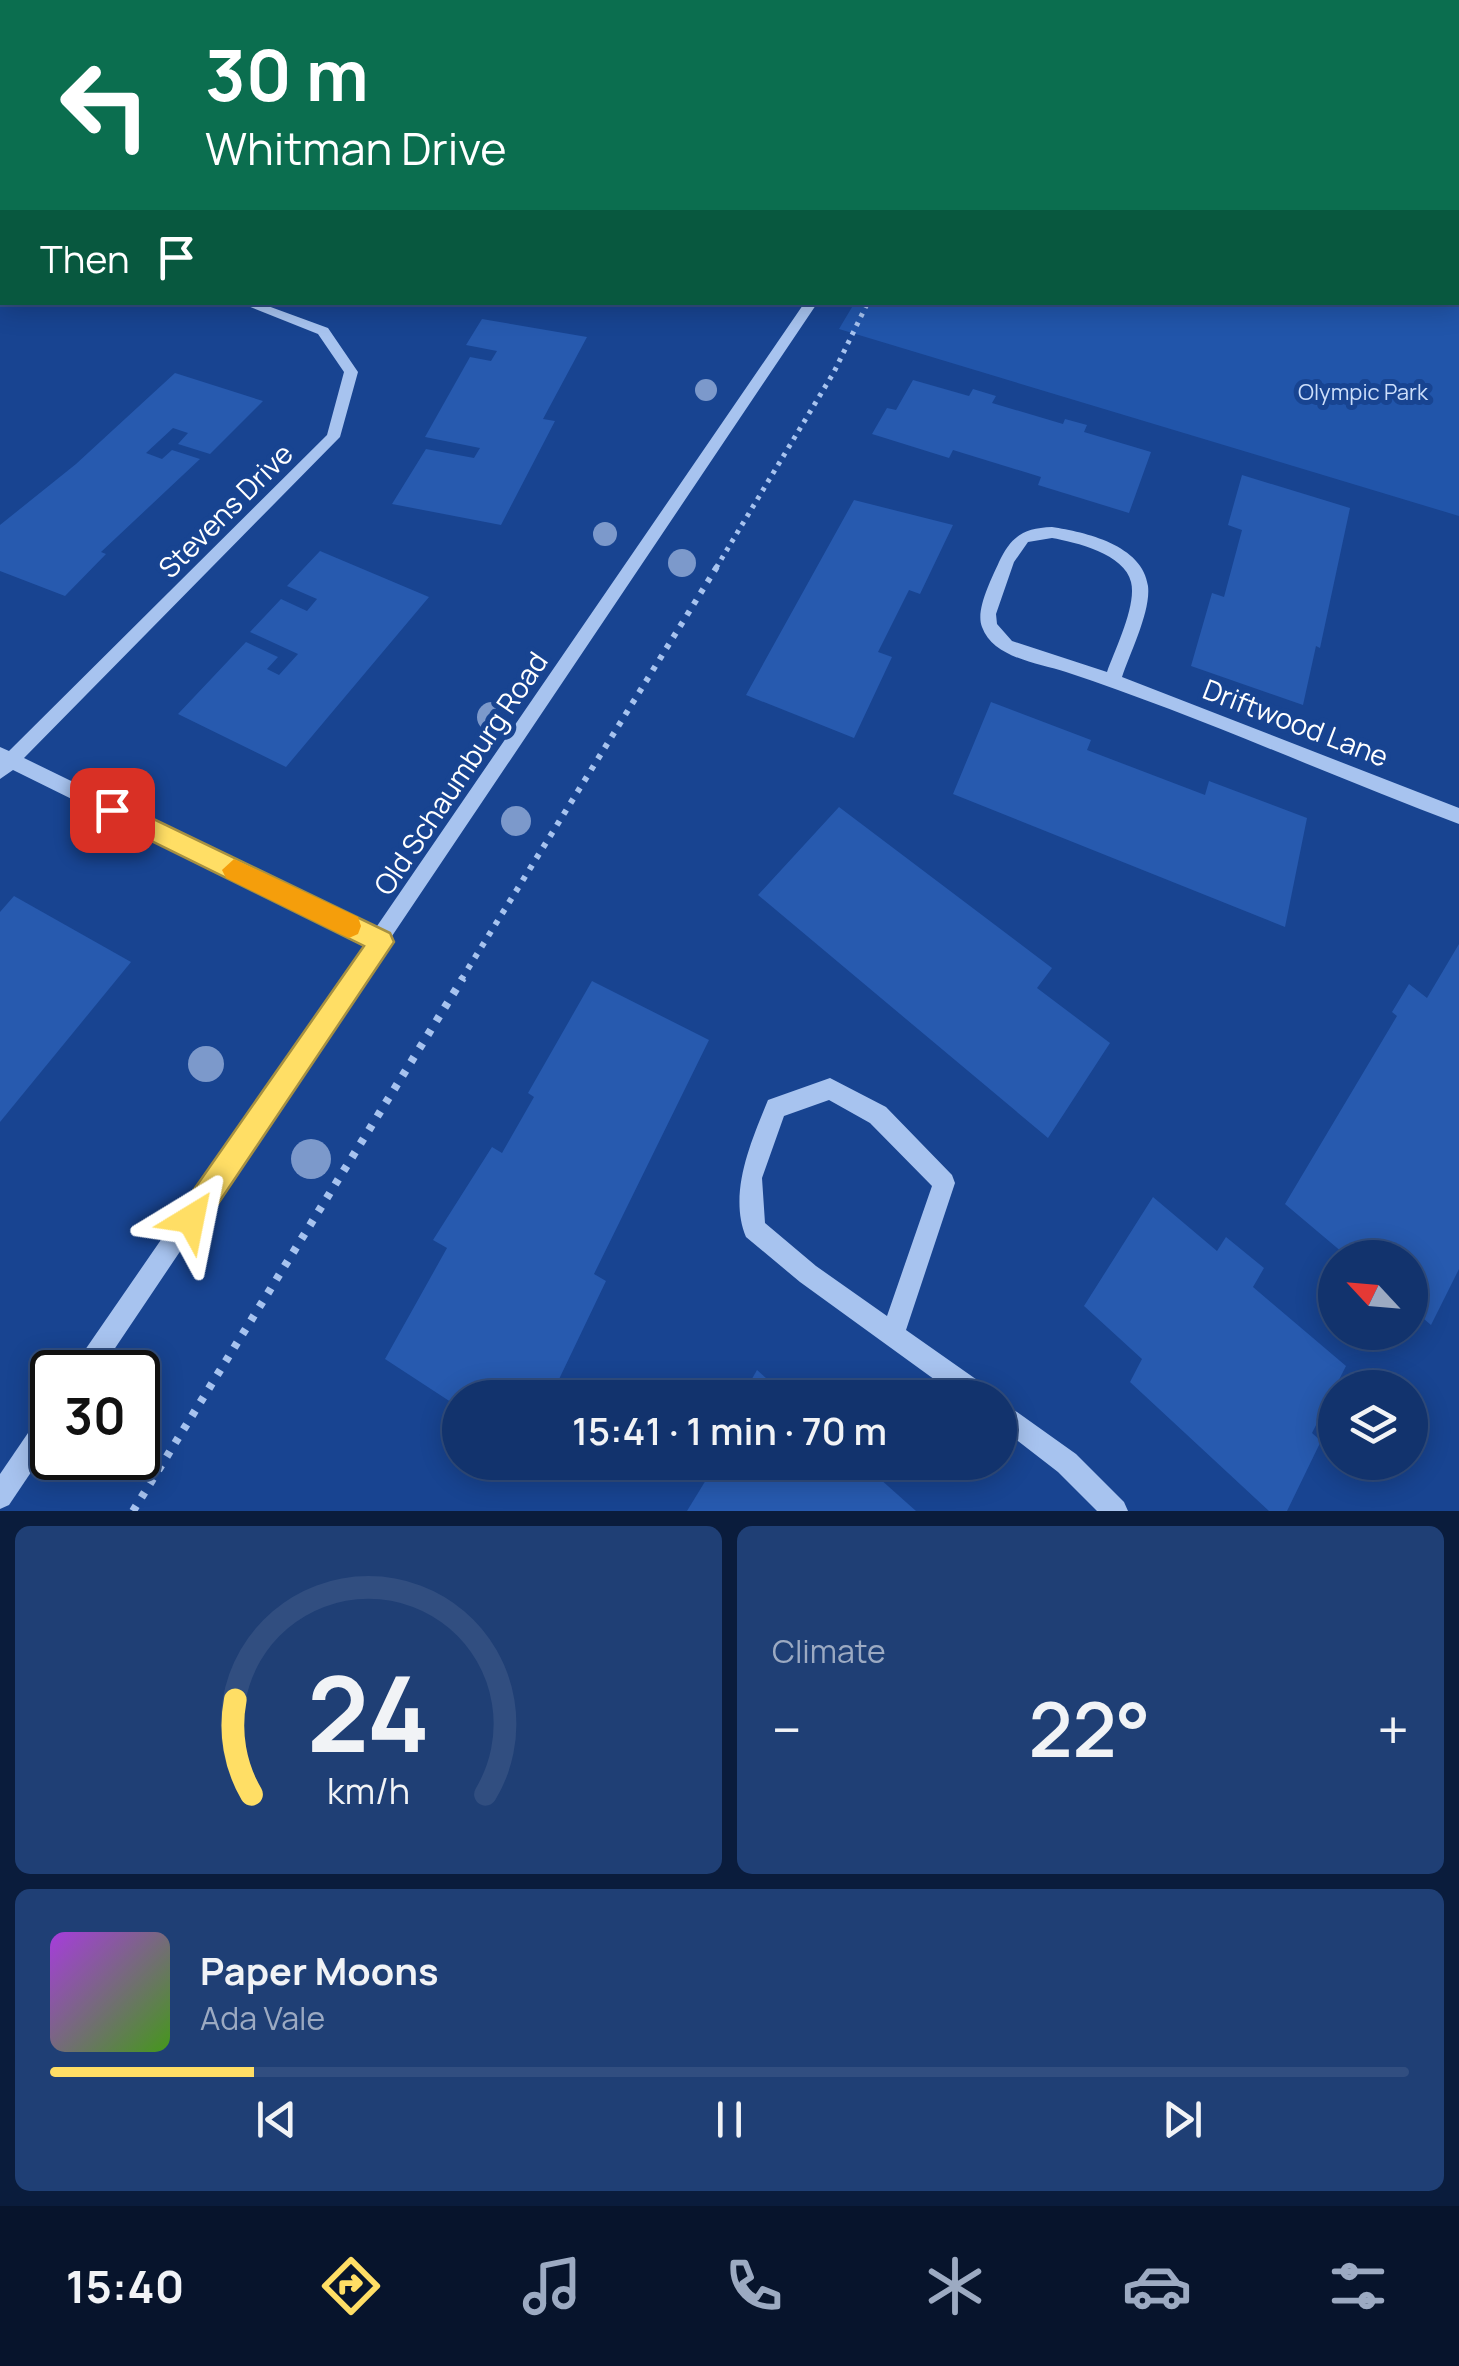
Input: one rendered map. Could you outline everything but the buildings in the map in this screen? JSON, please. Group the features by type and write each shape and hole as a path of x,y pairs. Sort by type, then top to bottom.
{"street":[{"name":"Stevens Drive","path":"3,762 332,437 351,372 323,331 252,305"},
{"name":"Old Schaumburg Road","path":"100,1350 382,942 810,305"},
{"name":"Driftwood Lane","path":"1113,680 1140,585 1133,566 1110,550 1060,533 1034,532 1018,541 988,614 989,626 1006,646 1113,680 1459,816"},
{"path":"3,762 382,942"},
{"path":"894,1331 944,1182 878,1115 830,1090 776,1108 751,1178 754,1229 808,1274 894,1331 958,1380"},
{"path":"1017,1425 1067,1463 1114,1511"},
{"path":"0,1496 30,1452"}],"path":[{"path":"133,1511 730,546 834,372 867,305"}],"green space":[{"name":"Olympic Park","path":"853,305 1459,305 1459,516 839,329"}],"slow traffic":[{"path":"234,870 349,926"}],"route":[{"path":"112,810 382,942 191,1219"}]}
